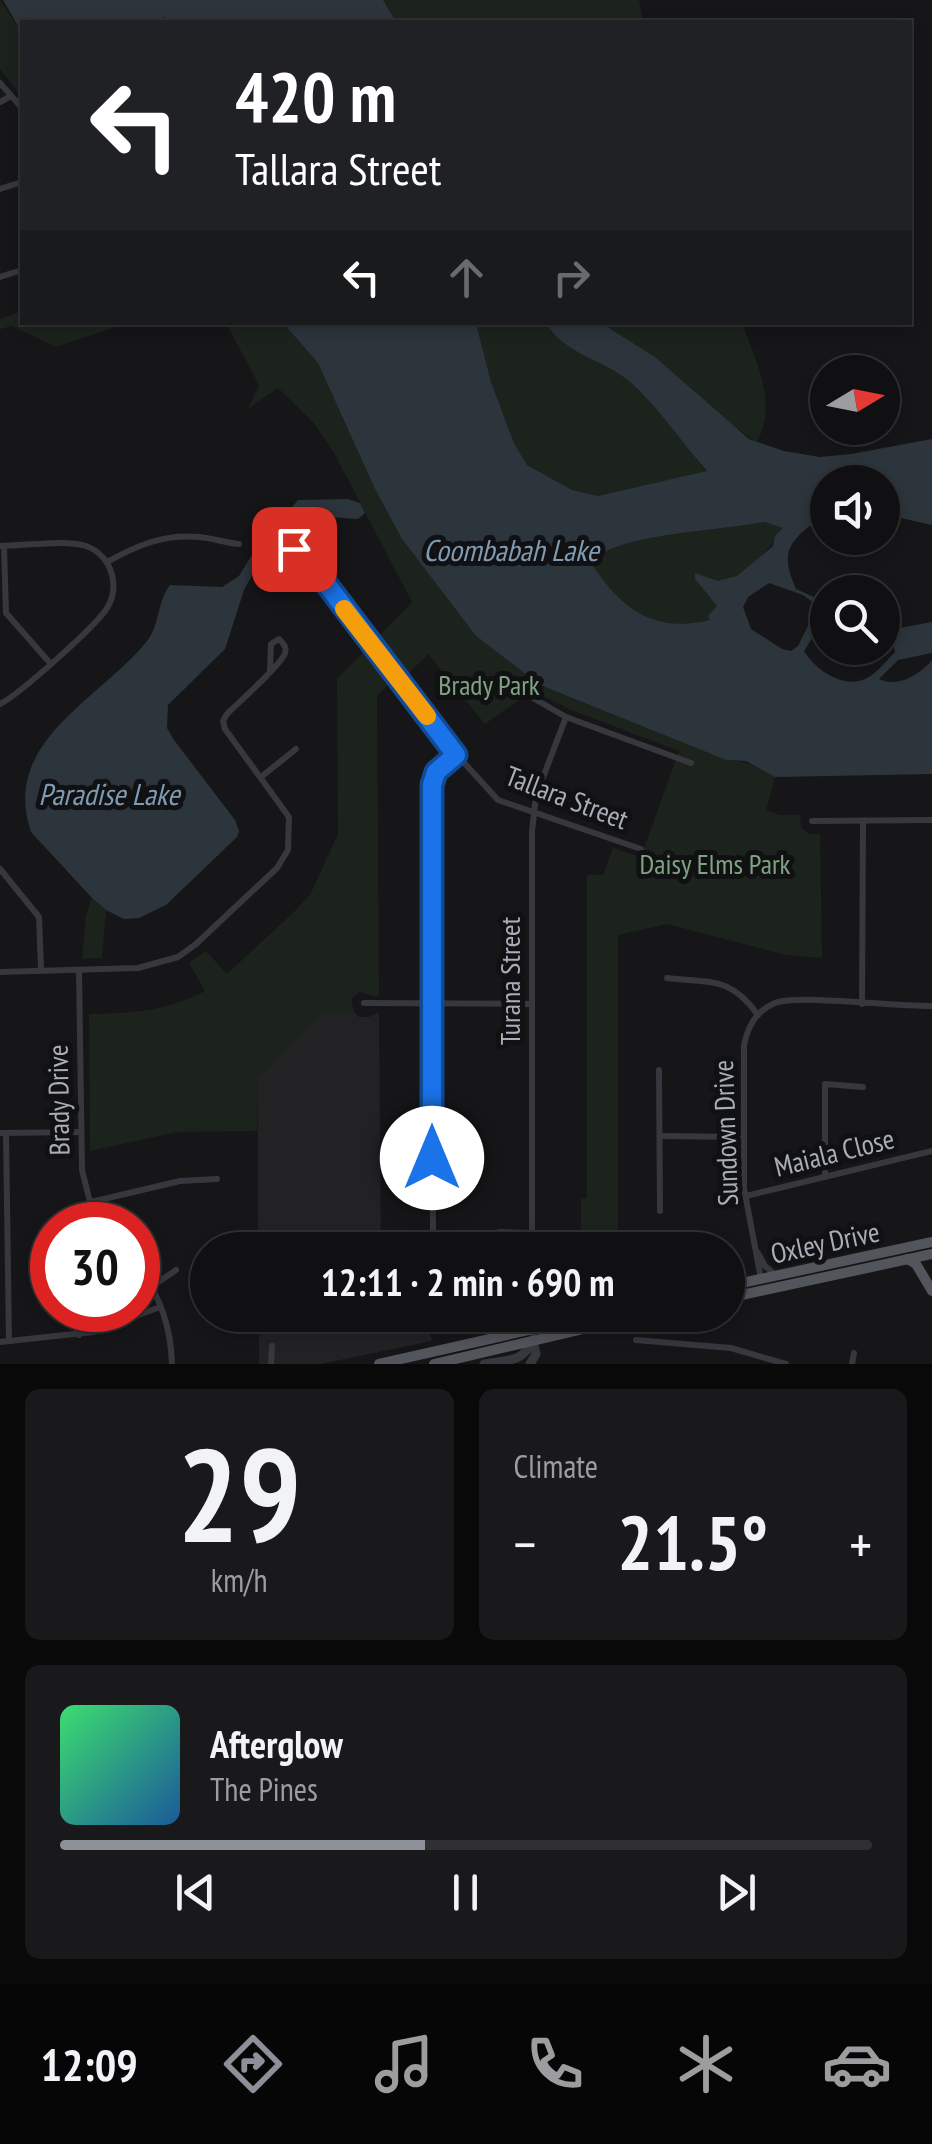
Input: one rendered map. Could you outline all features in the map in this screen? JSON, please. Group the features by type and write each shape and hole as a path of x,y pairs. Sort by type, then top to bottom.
{"main road":[{"name":"Oxley Drive","path":"745,1282 932,1242"},
{"name":"Oxley Drive","path":"745,1294 932,1254"},
{"path":"908,1259 916,1264 932,1292"},
{"path":"761,1279 766,1284 797,1282"},
{"path":"434,1364 542,1332"},
{"path":"380,1364 550,1332"},
{"path":"454,1360 468,1364"}],"street":[{"path":"0,83 20,106"},
{"path":"0,102 11,96"},
{"path":"107,562 140,543 160,538 204,538 239,544"},
{"path":"0,704 14,696 50,663 107,610 114,586 107,562 87,546 2,546 3,614 50,663"},
{"name":"Tallara Street","path":"294,549 309,561 456,755 498,800 640,849"},
{"path":"0,972 138,968 178,957 277,868 291,840 289,817 225,729 223,720 270,671"},
{"path":"533,698 566,717 692,763"},
{"name":"Turana Street","path":"532,1232 533,812 566,717"},
{"path":"261,777 296,749"},
{"path":"433,1232 432,785 436,772 456,755"},
{"path":"812,821 932,820"},
{"path":"862,1004 863,822"},
{"path":"0,869 39,917 41,970"},
{"name":"Brady Drive","path":"79,970 80,1132 82,1170 90,1202"},
{"path":"667,978 725,984 744,996 758,1015 776,1002 789,1000 932,1006"},
{"path":"364,1003 532,1004"},
{"name":"Sundown Drive","path":"758,1015 750,1022 744,1045 744,1137 746,1196 761,1279"},
{"path":"660,1070 660,1211"},
{"path":"825,1177 825,1084 863,1087"},
{"path":"80,1132 3,1133 4,1342 91,1332"},
{"path":"660,1136 744,1137"},
{"name":"Maiala Close","path":"746,1196 932,1151"},
{"path":"90,1202 180,1181 217,1179"},
{"name":"Sundown Drive","path":"758,1252 764,1266 778,1276"},
{"path":"160,1281 176,1270"},
{"path":"160,1307 170,1338 172,1364"},
{"path":"530,1364 536,1354 533,1332"},
{"path":"484,1364 517,1362 527,1355 533,1335"},
{"path":"636,1340 731,1348 786,1364"},
{"path":"271,1364 272,1346"},
{"path":"852,1364 854,1353"}],"shaded area":[{"path":"323,1012 354,1012 359,1017 369,1017 379,1012 381,1232 258,1232 258,1078"},
{"path":"259,1332 430,1332 432,1341 320,1364 259,1364"}],"green space":[{"path":"0,0 20,30 20,94 0,69"},
{"path":"383,0 639,0 643,20 395,20"},
{"path":"20,312 20,325 121,325 56,347 12,326 0,329 0,319"},
{"name":"Brady Park","path":"227,325 285,325 318,363 402,539 476,636 540,685 485,724 428,654 406,676 377,638 412,602 333,451 313,422 278,388 248,409 259,385"},
{"path":"477,325 547,325 563,342 618,373 640,391 707,472 598,496 572,490 527,465 514,443 491,382"},
{"path":"604,325 743,325 765,398 763,428 756,442 720,416 655,357"},
{"path":"764,522 783,528 752,566 729,580 695,579 717,606 710,620 671,623 640,613 613,592 590,561 624,544"},
{"path":"363,653 390,683 377,696 379,997 359,992 351,999 354,1012 323,1012 258,1078 257,1131 177,1132 90,1151 89,1014 148,1010 205,991 189,963 206,951 227,974 311,893 338,834 337,679"},
{"name":"Daisy Elms Park","path":"544,687 726,760 763,770 775,777 766,810 800,815 801,827 809,834 820,834 822,958 786,955 667,924 618,935 618,1232 581,1232 581,1199 587,1198 587,875 603,875 613,848 641,857 679,751 541,695"},
{"path":"92,898 106,910 102,958 82,959 86,916"}],"water":[{"path":"3,0 383,0 395,20 20,20 20,30"},
{"name":"Coombabah Lake","path":"285,325 477,325 491,382 514,443 527,465 572,490 598,496 707,471 640,391 618,373 563,342 547,325 604,325 655,357 749,439 784,451 820,457 932,439 932,525 900,518 900,465 810,465 810,526 791,546 788,560 796,589 810,595 810,600 769,583 748,597 743,607 751,629 782,649 791,651 798,646 810,622 810,642 804,651 810,665 843,681 863,680 882,665 893,665 879,679 893,682 921,671 932,660 932,774 775,777 746,761 726,760 540,685 476,636 402,539 318,363","holes":["764,522 783,528 775,536 773,546 737,576 718,581 695,573 695,579 717,606 708,616 710,620 690,623 655,620 640,613 613,592 590,561 624,544"]},
{"name":"Paradise Lake","path":"348,499 360,503 365,513 358,519 300,515 261,559 244,590 225,649 168,705 167,728 235,820 237,837 166,905 139,918 124,919 106,910 31,832 25,800 30,772 42,747 60,724 147,641 170,585 222,587 239,576 253,553 298,500"},
{"name":"Coombabah Lake","path":"932,622 932,653 900,660 900,628"}],"slow traffic":[{"path":"344,609 427,716"}],"route":[{"path":"294,549 309,561 456,755 436,772 432,785 432,1158"}]}
